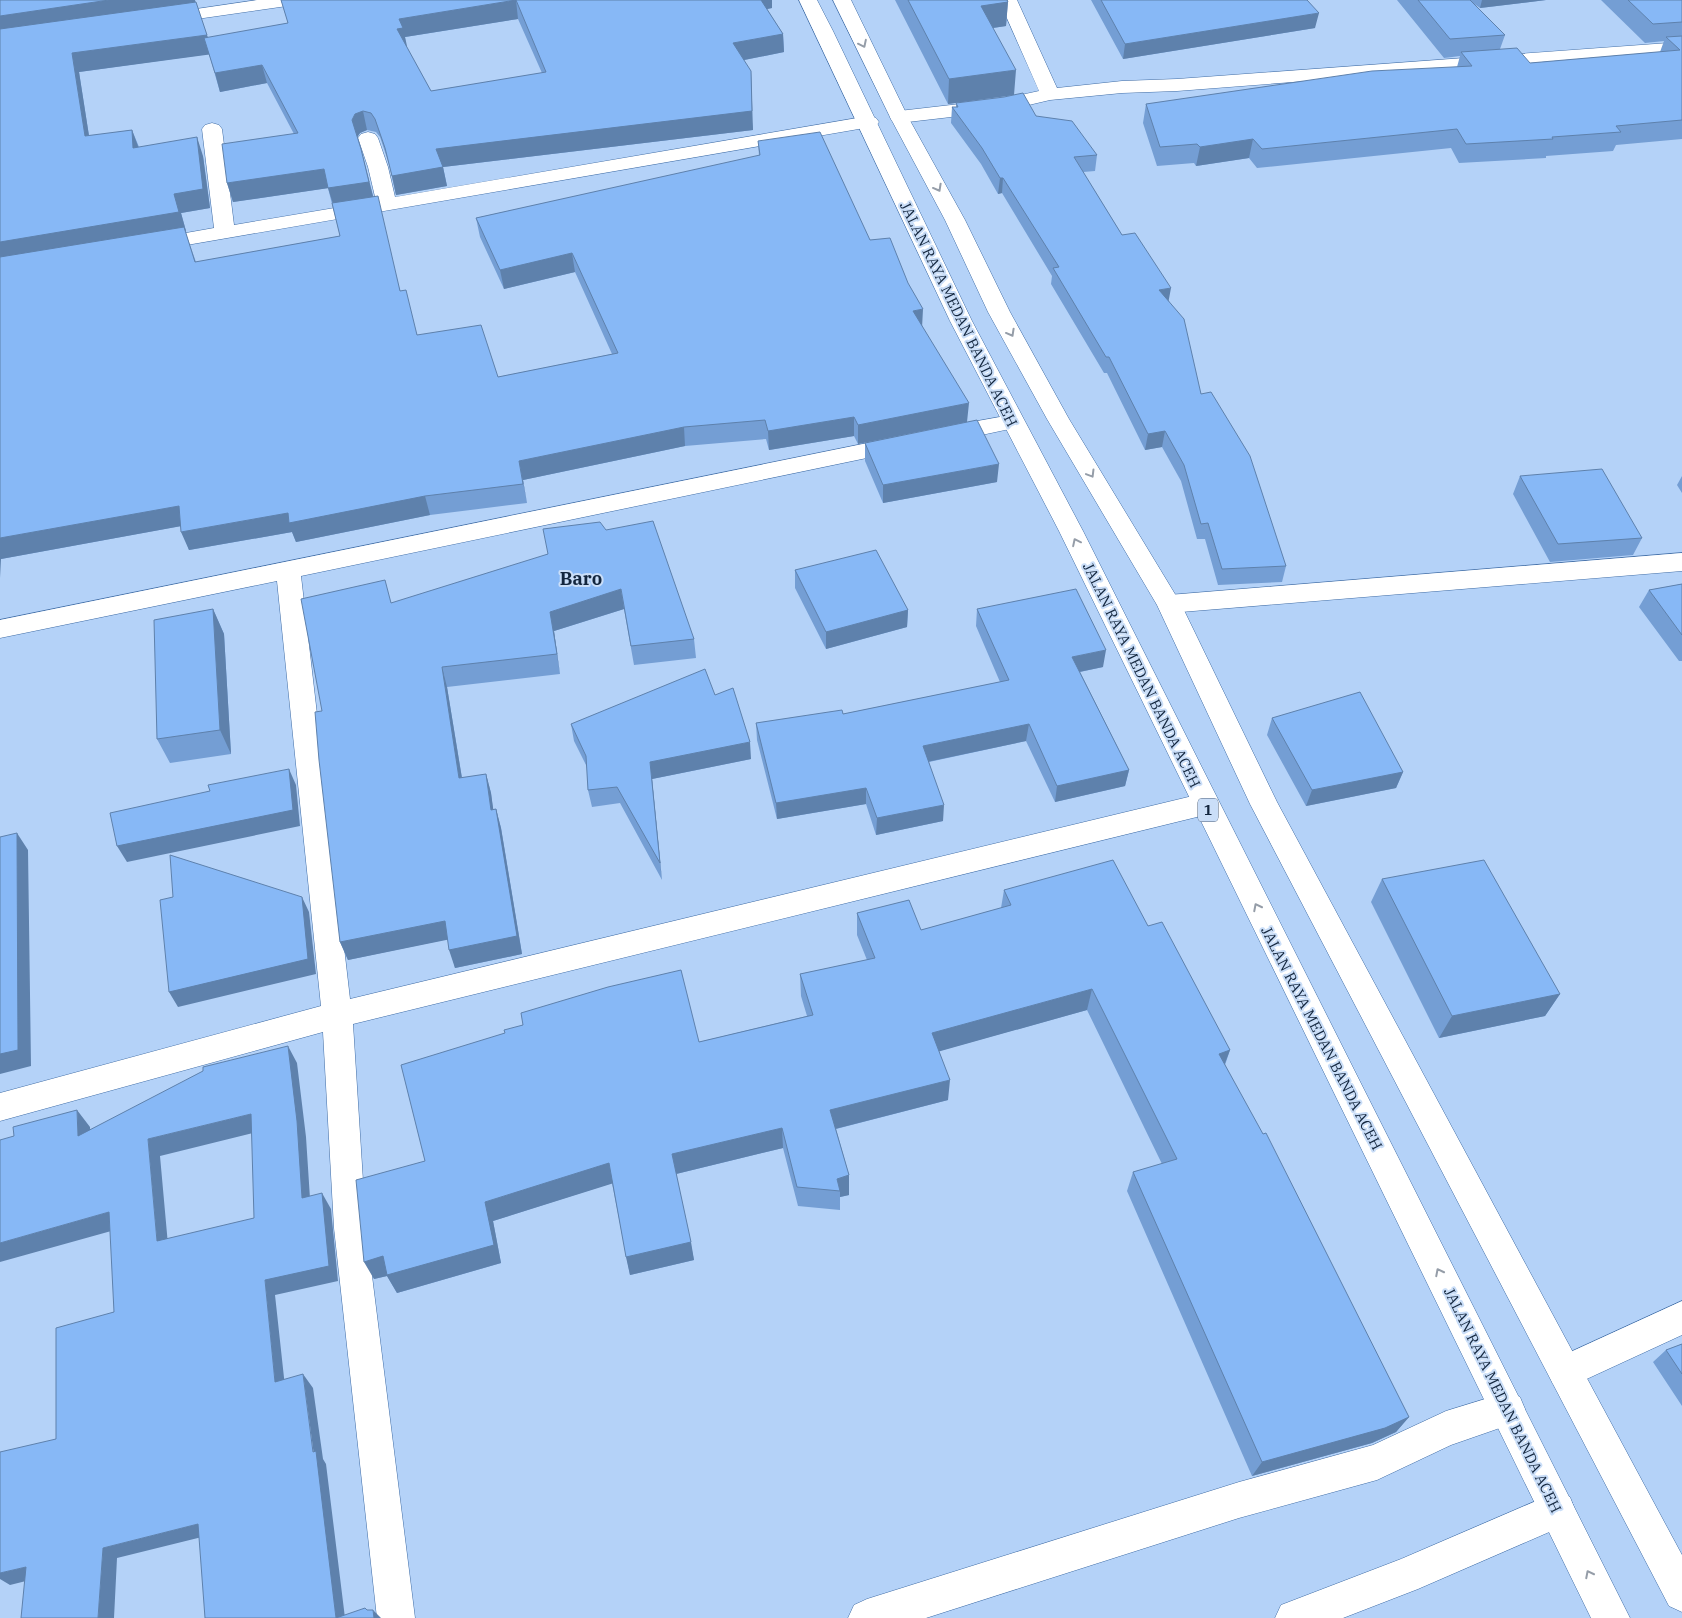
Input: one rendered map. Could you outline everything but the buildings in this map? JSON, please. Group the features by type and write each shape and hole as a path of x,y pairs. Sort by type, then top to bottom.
{"main road":[{"path":"147,21 294,0"},
{"name":"JALAN RAYA MEDAN BANDA ACEH","path":"808,0 869,122 915,224 1011,422 1071,531 1611,1618"},
{"path":"842,0 899,117 955,220 999,312 1058,419 1169,604 1264,804 1682,1593"},
{"path":"1008,0 1050,94"},
{"path":"1506,46 1520,59"},
{"path":"899,117 1003,105 1050,94 1122,87 1178,85 1682,47"},
{"path":"137,248 869,122"},
{"path":"212,129 225,234"},
{"path":"368,138 378,167 387,206"},
{"path":"915,224 955,220"},
{"path":"0,630 1011,422"},
{"path":"1169,604 1682,562"},
{"path":"288,570 337,1015 350,1228 396,1618"},
{"path":"0,1107 337,1015 1205,804"},
{"path":"1565,1372 1682,1318"},
{"path":"867,1618 1239,1500 1377,1462 1446,1429 1508,1409"},
{"path":"1294,1618 1404,1576 1557,1510"}],"district":[{"name":"Baro","path":"581,578"}]}
